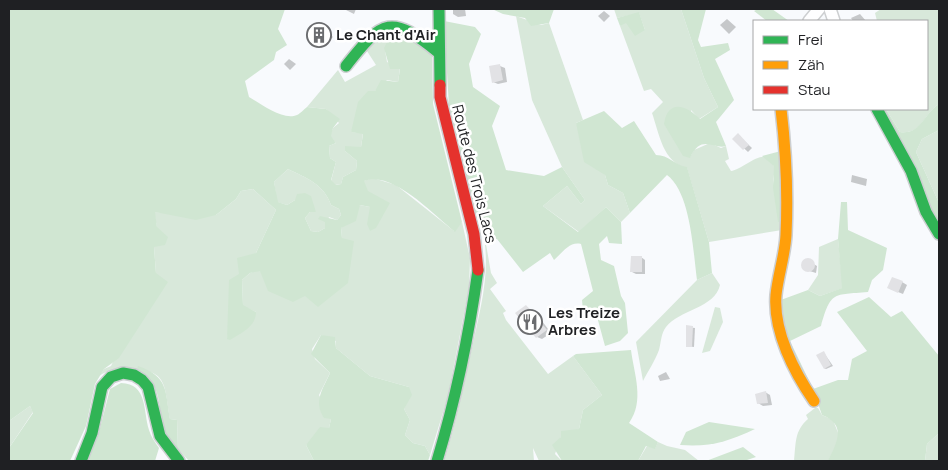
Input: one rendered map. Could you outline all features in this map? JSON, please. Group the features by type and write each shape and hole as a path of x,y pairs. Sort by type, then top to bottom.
{"street":[{"name":"Route des Trois Lacs","path":"437,461 453,405 472,315 478,269 474,234 440,97 439,9"},
{"path":"810,20 819,9"},
{"path":"346,66 370,35 388,26 402,26 410,29 439,52"},
{"path":"781,110 787,162 786,237 776,296 777,320 802,384 813,397"},
{"path":"879,110 911,171 926,212 939,234"},
{"path":"81,461 90,440 99,395 103,386 114,375 125,373 138,376 146,383 152,397 159,434 179,461"}],"green space":[{"path":"9,9 285,9 278,29 287,45 276,52 274,60 245,81 249,97 272,111 285,116 297,115 307,107 326,109 340,119 333,128 331,136 336,143 329,146 330,158 336,162 331,180 336,185 341,184 343,177 356,170 357,161 345,151 345,146 361,147 363,134 351,132 358,102 368,91 375,91 381,80 398,82 400,69 390,69 384,48 387,42 414,41 432,54 433,104 462,222 455,232 424,205 399,188 375,179 364,181 368,191 390,203 376,228 370,231 367,224 370,207 360,205 356,221 341,228 342,238 354,241 348,283 318,307 305,296 293,302 268,291 260,271 250,273 242,280 243,305 256,312 255,317 251,326 230,340 227,339 229,280 239,274 237,258 256,253 276,210 253,189 241,191 236,199 216,215 196,220 155,212 157,227 168,237 165,245 154,247 156,273 168,282 119,358 104,369 95,384 86,426 70,461 9,461 9,448 33,413 30,406 9,421","holes":["288,169 314,182 324,192 331,205 339,209 341,215 337,220 320,216 318,219 325,222 325,228 318,232 311,231 305,218 310,212 316,212 311,196 305,193 297,194 295,200 287,205 278,202 274,182"]},
{"path":"492,9 554,9 549,23 531,26 525,18 503,14"},
{"path":"614,9 681,9 704,78 718,107 699,119 691,110 690,157 694,150 710,143 721,148 726,146 729,159 725,161 731,171 756,159 767,157 772,161 775,169 773,180 782,230 709,242 687,168 672,160 667,154 660,138 652,113 663,102 651,89 644,91 620,26 625,22 645,30 639,13 617,18"},
{"path":"681,9 706,9 698,40 701,47 728,43 730,50 715,59 734,100 716,122 726,146 703,144 694,150 690,158 683,156 664,124 669,110 679,107 684,108 700,119 718,107 704,78"},
{"path":"758,9 772,9 788,20 766,20 754,11"},
{"path":"881,9 939,9 939,104 918,127 907,132 900,132 887,110 928,110 928,20 877,20 875,13"},
{"path":"639,12 645,30 635,36 626,23 620,26 617,18"},
{"path":"516,16 541,25 549,23 583,120 576,123 605,175 608,185 623,193 630,213 621,222 606,207 579,232 543,206 567,186 581,204 585,200 562,167 532,100"},
{"path":"444,21 475,27 481,34 469,64 473,87 500,106 492,126 506,170 544,176 562,167 585,200 581,204 567,186 543,206 578,232 606,207 621,222 622,244 609,243 607,236 599,244 601,260 614,266 621,296 625,303 628,333 620,341 605,346 596,313 583,311 582,300 593,291 581,244 573,244 554,260 550,253 523,272 497,239 492,240 482,219 474,211 449,107"},
{"path":"398,32 414,41 385,50 387,62 400,68 398,82 387,80 375,91 351,132 363,133 361,147 345,151 357,161 356,170 343,177 341,184 335,185 331,181 336,162 330,158 329,146 336,143 330,136 333,128 339,123 326,109 307,107 338,70 345,82 376,65 365,48 377,35"},
{"path":"939,104 939,130 922,139 916,152 939,203 939,227 881,110 887,110 900,132 907,132 918,127"},
{"path":"604,111 622,128 634,121 656,155 661,155 687,167 709,242 712,273 697,280 690,223 686,208 675,183 667,175 630,213 623,193 608,185 605,175 584,162 576,123"},
{"path":"939,130 939,203 916,152 922,139"},
{"path":"781,151 781,221 778,222 773,188 774,166 762,156"},
{"path":"288,169 314,182 324,192 331,205 339,209 341,215 337,220 329,217 325,228 318,232 311,231 305,218 310,212 316,212 295,200 287,205 277,202 274,182"},
{"path":"373,178 396,185 454,231 462,222 470,258 469,288 448,396 430,455 425,446 413,443 405,435 410,420 404,409 409,387 370,376 336,348 336,341 321,335 312,349 315,359 330,373 319,395 331,419 329,428 306,445 314,461 189,461 178,449 177,420 170,419 165,389 158,376 151,372 128,369 113,370 99,376 104,369 111,366 156,273 154,247 157,227 154,212 216,215 236,199 241,191 253,189 276,210 256,253 239,275 227,339 256,312 243,306 242,280 250,273 342,238 341,228 360,205 370,207 376,228 363,181"},
{"path":"841,202 847,202 848,230 887,248 883,270 872,280 868,292 835,297 828,306 821,326 790,341 813,389 838,380 848,380 852,359 867,351 837,312 869,297 891,317 902,311 939,356 939,433 927,444 925,461 828,461 837,441 837,429 830,419 822,415 815,395 788,344 778,301 808,290 820,296 842,288 838,239"},
{"path":"838,239 843,288 820,296 808,290 818,275 819,247"},
{"path":"486,244 491,273 497,283 490,289 506,311 503,313 506,320 548,374 573,356 602,395 583,410 579,429 561,437 555,454 562,461 539,461 533,448 534,461 444,461 459,405 480,310 486,271"},
{"path":"712,273 720,285 717,293 704,304 679,316 664,329 659,350 643,381 636,342 697,280"},
{"path":"715,307 720,308 723,322 710,351 702,353"},
{"path":"321,335 335,337 336,348 370,376 409,387 412,395 404,409 410,420 405,435 413,443 425,446 430,455 428,461 314,461 306,445 320,427 329,428 331,419 324,418 319,406 320,395 330,373 311,354"},
{"path":"631,350 637,397 634,415 629,423 658,442 655,449 646,446 638,461 562,461 552,445 561,437 561,431 579,429 583,410 602,395 573,356 576,354"},
{"path":"138,366 155,375 164,386 170,419 177,420 178,449 166,434 156,390 146,375 137,369"},
{"path":"121,383 136,388 140,393 150,433 159,448 155,461 90,461 88,458 99,432 110,389"},
{"path":"30,406 33,412 9,448 9,421"},
{"path":"815,408 818,408 822,415 833,420 849,461 794,461 798,433 808,419 806,415"},
{"path":"709,422 755,429 719,443 680,445 686,432"},
{"path":"939,433 939,461 925,461 927,444"},
{"path":"658,442 685,450 699,461 638,461 647,446 655,448"},
{"path":"743,447 756,457 744,461 706,461"}],"building":[{"name":"Le Chant d'Air","path":"321,25 329,33 317,46 308,37"},
{"path":"500,64 503,80 492,83 489,66"},
{"path":"738,133 749,145 743,150 732,139"},
{"path":"631,256 642,256 642,272 630,272"},
{"path":"808,258 813,260 815,265 813,270 808,272 803,270 801,265 803,260"},
{"path":"892,277 903,281 898,293 887,288"},
{"name":"Les Treize Arbres","path":"526,305 547,330 536,338 515,313"},
{"path":"686,325 693,326 692,347 686,347"},
{"path":"824,351 831,365 824,369 816,355"},
{"path":"766,391 768,403 757,404 755,394"}],"traffic: fast":[{"path":"439,9 440,85"},
{"path":"346,66 369,39 388,27 409,32 439,53"},
{"path":"878,110 911,171 926,212 939,234"},
{"path":"437,461 461,366 478,270"},
{"path":"81,461 92,433 102,387 111,377 123,373 134,375 148,387 160,436 179,461"}],"traffic: slow":[{"path":"781,110 786,172 787,219 776,295 776,309 781,337 786,351 814,401"}],"traffic: jam":[{"path":"440,85 440,97 474,234 478,270"}],"place":[{"name":"Le Chant d'Air","path":"319,35"},
{"name":"Les Treize Arbres","path":"530,322"}]}
